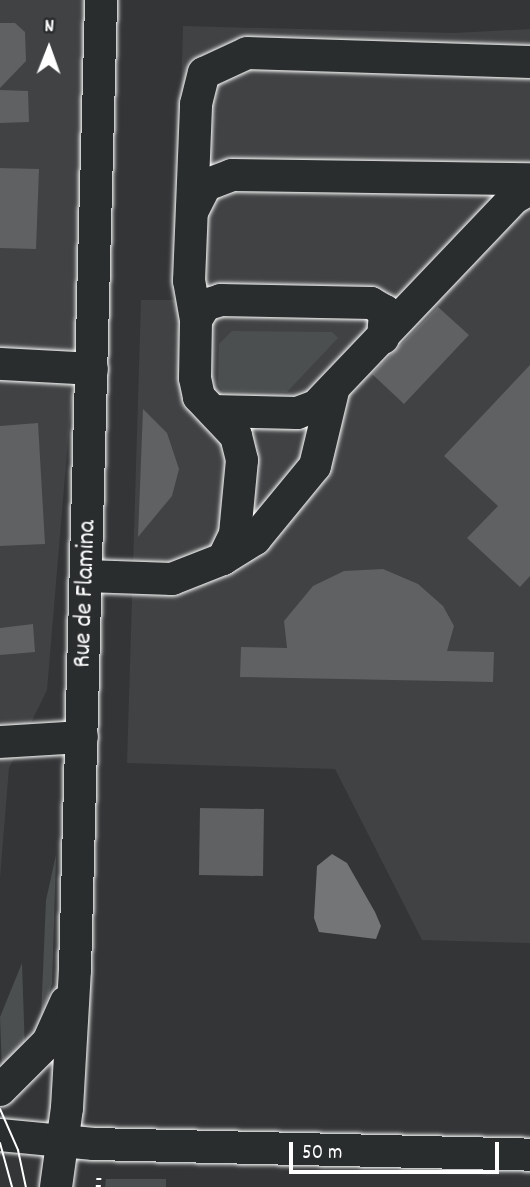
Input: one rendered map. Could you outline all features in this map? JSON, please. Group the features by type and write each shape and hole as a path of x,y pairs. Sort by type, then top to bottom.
{"street":[{"name":"Rue de Flamina","path":"56,1187 75,970 101,0"},
{"path":"223,559 235,534 242,460 236,436 196,389 196,320 189,281 199,87 204,73 230,57 530,62"},
{"path":"193,210 206,185 232,175 530,179"},
{"path":"212,411 308,411 333,391 514,198 530,189"},
{"path":"196,320 205,305 221,300 371,303 386,311 383,338"},
{"path":"0,365 93,369"},
{"path":"86,576 172,579 223,559 255,539 308,479 333,391"},
{"path":"0,742 82,737"},
{"path":"0,1090 48,1042 75,970"},
{"path":"0,1135 62,1138 94,1144 530,1155"}],"shaded area":[{"path":"0,0 105,0 47,690 9,768 0,878"},
{"path":"183,26 453,33 530,29 530,943 422,940 335,769 127,763 141,300 175,300"},
{"path":"232,331 332,332 338,338 287,392 223,391 218,385 219,344"},
{"path":"332,854 347,863 375,912 381,926 376,939 319,932 314,918 317,866"},
{"path":"56,855 52,984 41,1017 46,900"},
{"path":"22,963 25,1051 2,1071 0,1017"},
{"path":"106,1179 166,1179 166,1187 105,1187"}],"building":[{"path":"0,23 15,23 25,32 26,61 0,88"},
{"path":"0,90 28,91 29,122 0,123"},
{"path":"0,168 39,169 36,249 0,248"},
{"path":"438,307 469,335 404,404 372,374"},
{"path":"530,365 530,576 520,587 467,538 498,506 444,456"},
{"path":"143,409 167,433 179,469 172,496 138,537"},
{"path":"38,423 45,544 0,546 0,426"},
{"path":"383,569 418,584 443,606 454,626 447,651 494,652 493,682 240,677 241,647 287,648 284,621 313,586 344,571"},
{"path":"33,624 35,652 0,655 0,628"},
{"path":"200,808 264,809 263,876 199,875"}],"tram line":[{"path":"0,1109 18,1150 26,1187"},
{"path":"0,1143 12,1187"}]}
